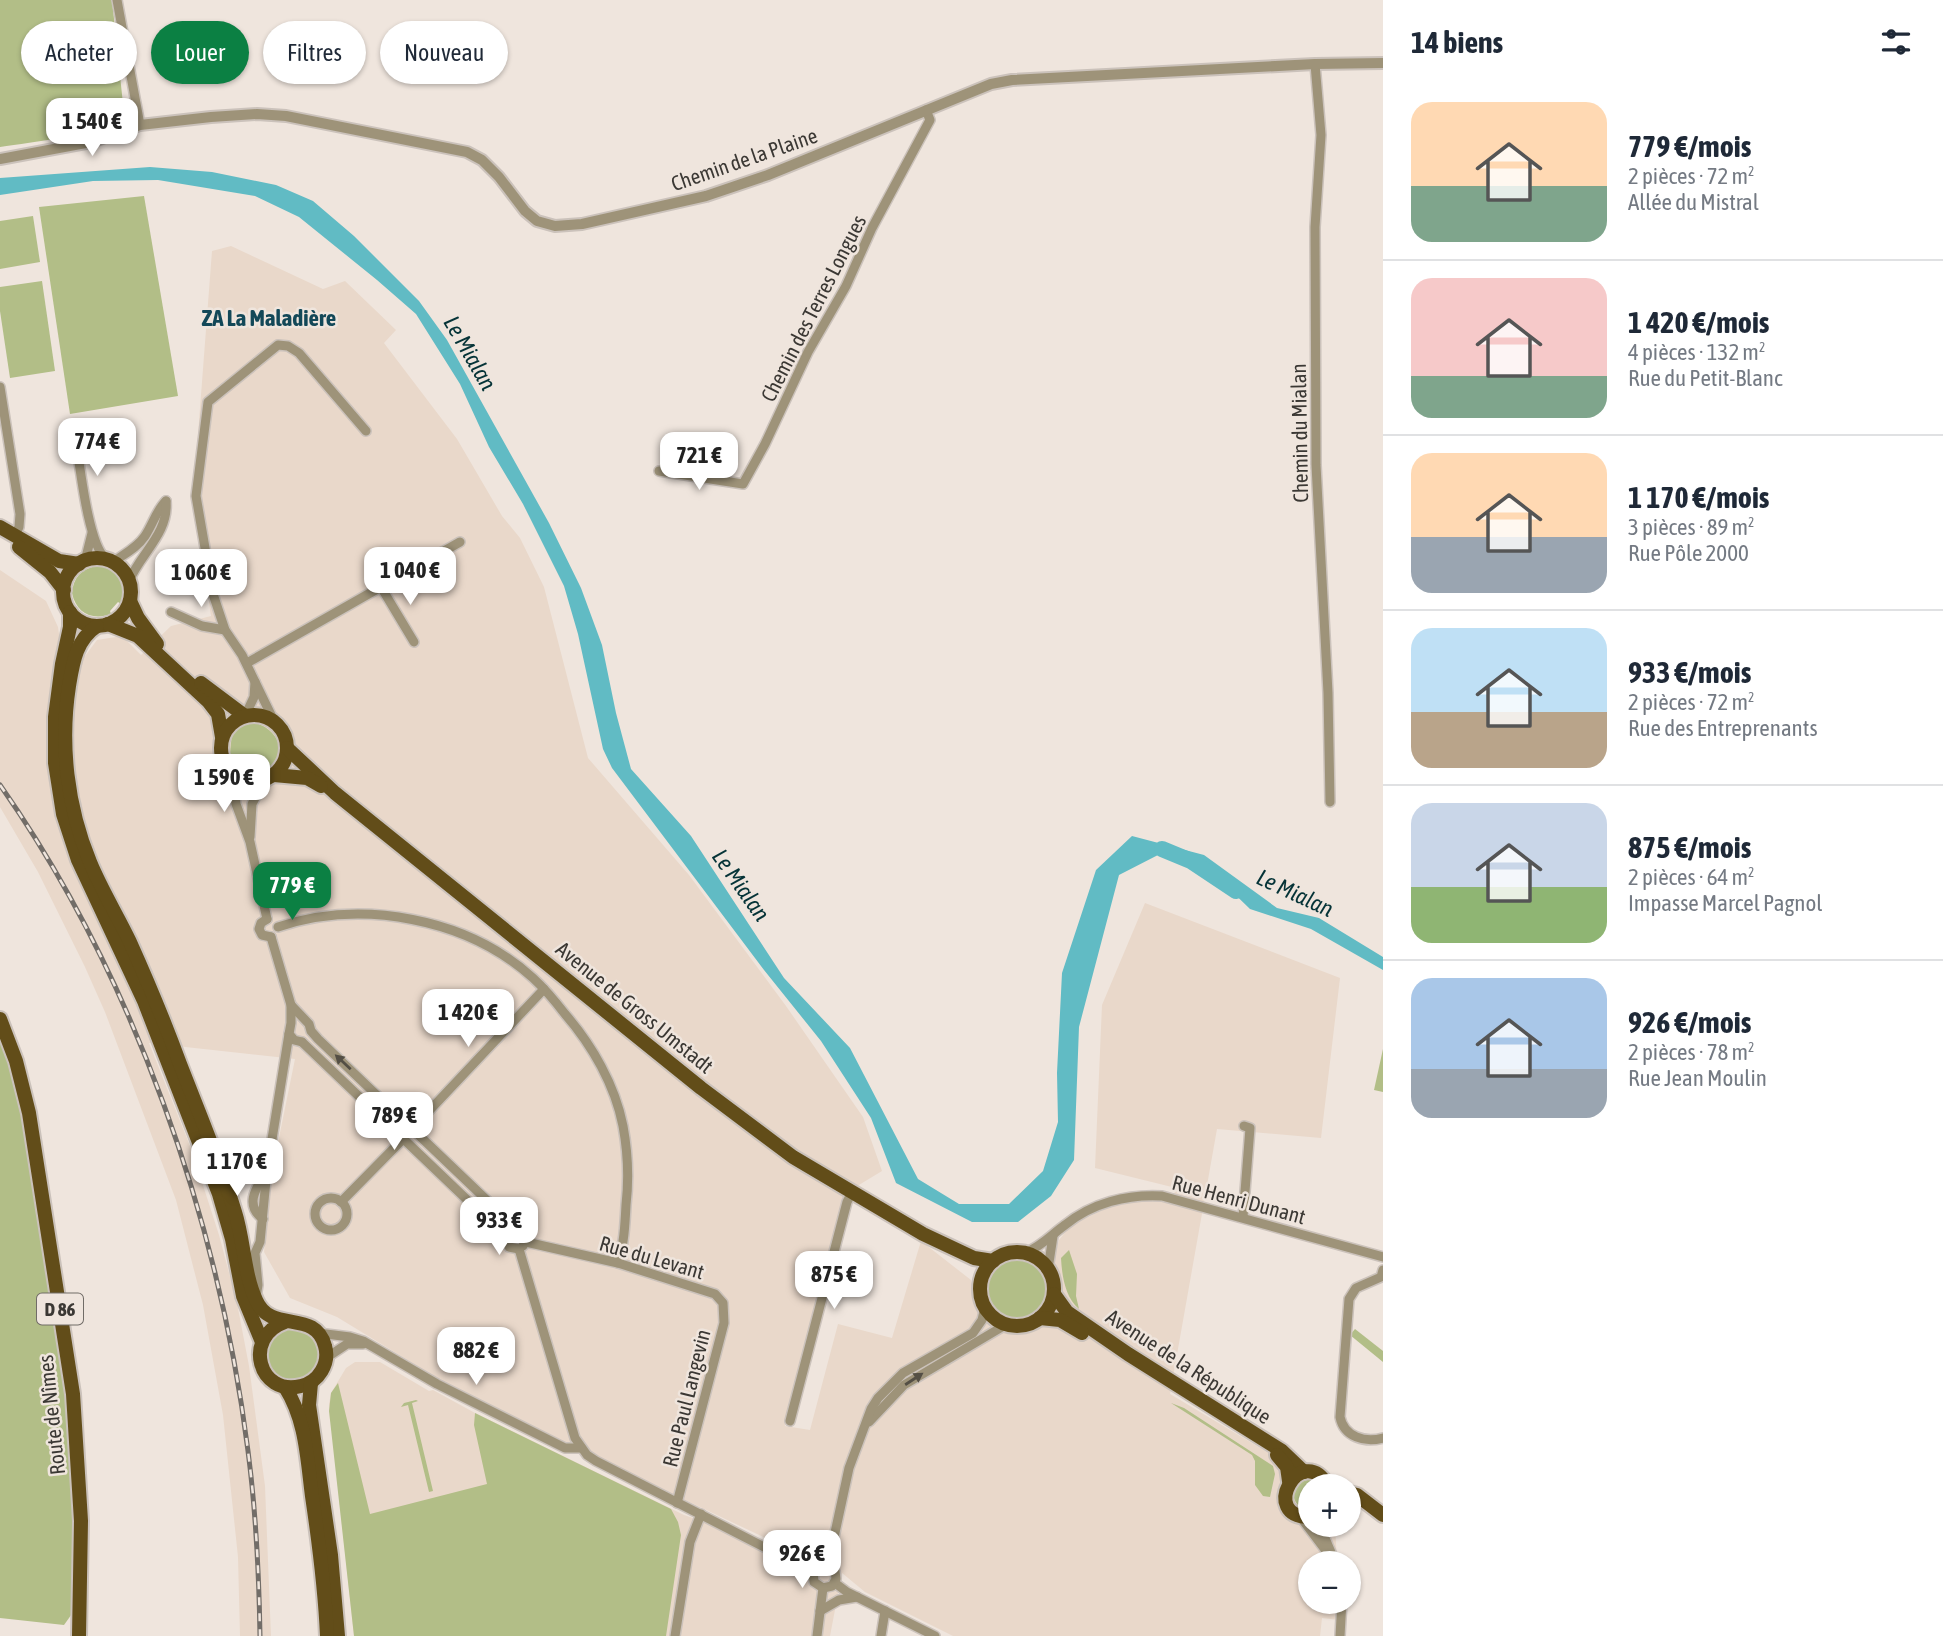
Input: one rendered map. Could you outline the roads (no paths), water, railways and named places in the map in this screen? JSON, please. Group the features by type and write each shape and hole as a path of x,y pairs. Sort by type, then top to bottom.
{"main road":[{"path":"0,527 59,561 109,561 125,573 129,580 130,601 138,618 157,644 217,696 245,716"},
{"path":"0,536 42,564 64,590"},
{"path":"82,562 68,575 64,590 64,598 70,612 70,628 55,717 55,763 63,814 82,868 144,1001 219,1194 232,1238 243,1296 262,1342"},
{"path":"130,601 122,615 85,636 75,653 67,700 65,733 66,769 74,814 89,859 152,992 213,1148 236,1213 255,1298 264,1312 276,1320 304,1323 318,1333 325,1346 323,1369 311,1383 299,1387 285,1387"},
{"path":"70,612 82,622 138,636 208,701 218,714 223,762 233,774 254,781 270,777 284,763 287,748 284,733 274,721 265,716 245,716 231,724 222,737"},
{"name":"Avenue de Gross Umstadt","path":"287,748 335,793 701,1088 793,1157 923,1234 974,1258 993,1261"},
{"name":"Avenue de Gross Umstadt","path":"270,777 307,778 335,793"},
{"name":"Route de Nîmes","path":"0,1020 16,1061 29,1113 71,1381 82,1521 79,1636"},
{"name":"Avenue de Gross Umstadt","path":"923,1234 946,1253 968,1266 981,1281"},
{"path":"1012,1253 1026,1253 1039,1259 1048,1269 1053,1279 1054,1294 1049,1307 1040,1318 1026,1325 1007,1324 993,1316 985,1307 981,1295 981,1281 993,1261 1012,1253"},
{"name":"Avenue de la République","path":"1054,1294 1067,1312 1128,1354 1282,1451 1304,1472 1317,1474"},
{"name":"Avenue de la République","path":"1040,1318 1060,1320 1071,1326 1264,1446 1283,1460 1289,1481"},
{"path":"285,1322 271,1329 262,1342 262,1366 271,1379 285,1387 297,1407 302,1424 321,1556 327,1636"},
{"path":"311,1383 309,1405 331,1555 338,1636"},
{"path":"1298,1513 1292,1511 1286,1502 1285,1491 1289,1481 1304,1472"},
{"path":"1361,1498 1381,1513"},
{"path":"1361,1505 1381,1513"}],"street":[{"path":"117,0 140,125"},
{"name":"Chemin de la Plaine","path":"0,159 91,142 140,125 257,114 286,116 467,152 482,160 499,177 525,211 537,221 555,226 582,224 706,196 804,162 991,84 1012,80 1315,64 1383,63"},
{"name":"Chemin du Mialan","path":"1315,64 1321,135 1315,227 1315,465 1328,693 1329,802"},
{"name":"Chemin des Terres Longues","path":"659,471 743,484 808,352 846,286 872,228 930,120 926,110"},
{"path":"274,721 247,663 225,630 213,594 196,496 208,402 278,345 288,346 299,354 366,431"},
{"path":"0,387 20,514 15,535"},
{"path":"74,428 92,533 99,551 109,561 130,551 144,538 157,510 166,501 167,513 161,529 129,580"},
{"path":"82,562 92,533"},
{"path":"247,663 460,542"},
{"path":"381,587 414,642"},
{"path":"171,612 201,626 225,630"},
{"path":"245,716 254,697 255,681"},
{"path":"233,774 236,804 250,842 267,919"},
{"path":"250,842 252,804 270,777"},
{"path":"278,927 337,915 401,916 430,923 481,942 531,976 579,1029 590,1046 605,1074 623,1124 629,1174 618,1263"},
{"path":"267,919 274,920 278,927 277,933 271,937 262,935 259,929 261,923 267,919"},
{"path":"255,1298 258,1285 255,1253 260,1241 267,1170 291,1023 291,1005 271,937"},
{"path":"402,1139 407,1141 413,1138 412,1129 544,989"},
{"path":"291,1005 302,1020 309,1024 311,1031 525,1234 522,1245 575,1438 581,1448 596,1461 813,1572"},
{"path":"291,1023 302,1020"},
{"path":"285,1058 308,1038 311,1031"},
{"path":"289,1034 294,1040 301,1042 505,1236 509,1247 522,1245"},
{"path":"1243,1217 1242,1170 1250,1128 1244,1126"},
{"path":"341,1202 402,1139"},
{"path":"790,1421 846,1202 852,1192"},
{"name":"Rue Henri Dunant","path":"1026,1253 1082,1214 1100,1205 1132,1196 1162,1196 1383,1257"},
{"path":"505,1236 509,1230 516,1228"},
{"path":"1048,1269 1053,1236"},
{"name":"Rue du Levant","path":"522,1245 618,1263 715,1294 723,1303"},
{"path":"1382,1275 1356,1288 1349,1299 1340,1417 1342,1426 1355,1436 1369,1440 1383,1438"},
{"name":"Rue Paul Langevin","path":"677,1503 724,1323 723,1303"},
{"path":"828,1566 849,1468 871,1409 888,1386 902,1373 973,1334 982,1320 985,1307"},
{"path":"865,1426 904,1385 1007,1324"},
{"path":"318,1333 356,1338 448,1389 565,1448 581,1448"},
{"path":"326,1358 347,1344 369,1344"},
{"path":"675,1636 690,1542 701,1514"},
{"path":"813,1572 820,1566 828,1566 835,1571 835,1583"},
{"path":"813,1572 814,1582 823,1588 835,1583"},
{"path":"835,1583 857,1597 936,1636"},
{"path":"817,1636 823,1588"},
{"path":"820,1611 839,1600 857,1597"},
{"path":"881,1636 885,1611"},
{"path":"1340,1636 1342,1614"}],"water":[{"name":"Le Mialan","path":"150,167 212,172 276,185 313,201 354,236 419,301 447,340 549,523 581,588 602,645 631,769 691,836 784,978 850,1048 918,1179 959,1204 1009,1204 1043,1171 1058,1122 1057,1073 1062,973 1096,870 1132,836 1204,855 1277,908 1319,918 1383,957 1383,970 1311,929 1250,909 1214,874 1187,858 1158,855 1119,875 1079,1027 1074,1160 1051,1196 1018,1222 972,1222 896,1183 871,1118 821,1041 612,768 603,749 578,634 564,586 523,504 489,447 460,384 416,314 299,217 255,196 158,180 93,181 0,195 0,178"}],"waterway":[{"name":"Le Mialan","path":"1162,849 1191,861 1236,891"}],"railway":[{"path":"0,785 48,859 91,937 130,1019 163,1103 192,1190 216,1277 235,1364 253,1497 260,1636"}],"district":[{"name":"ZA La Maladière","path":"269,318"}]}
